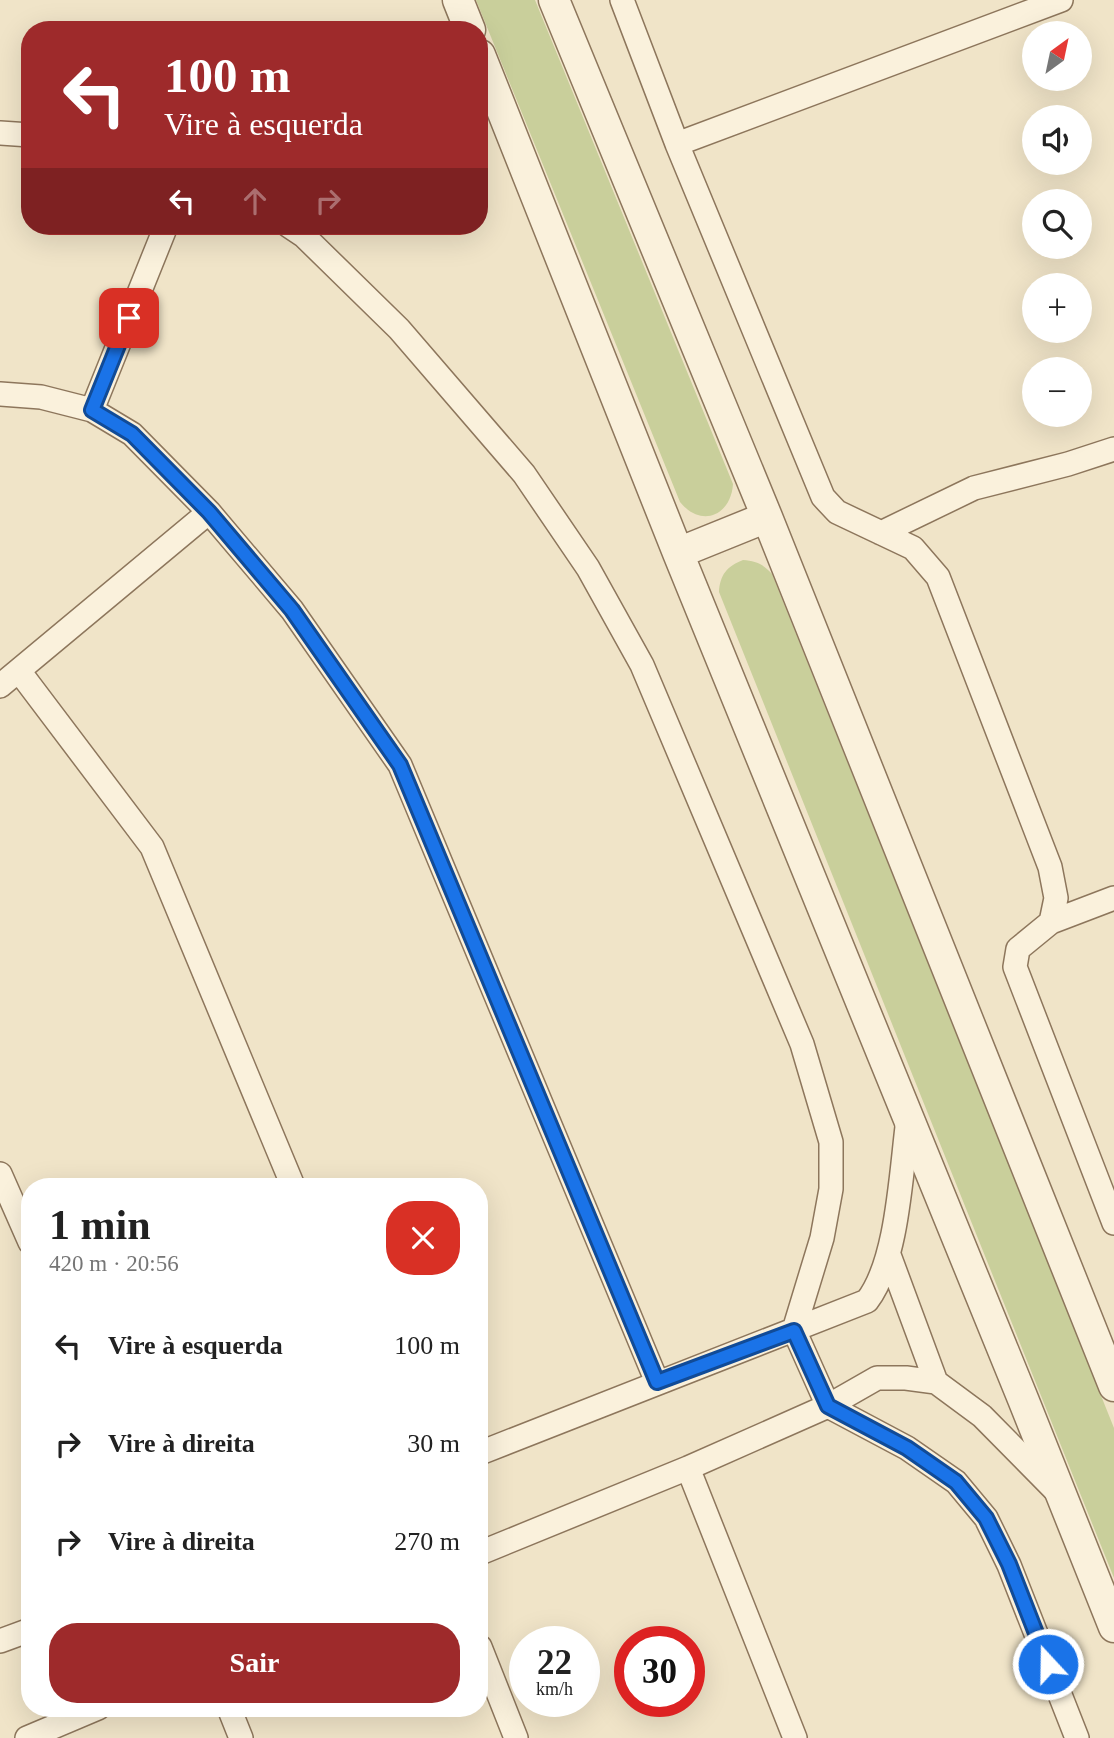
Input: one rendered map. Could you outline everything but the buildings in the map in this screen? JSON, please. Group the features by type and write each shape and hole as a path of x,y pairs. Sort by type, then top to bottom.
{"street":[{"path":"458,0 466,21"},
{"path":"554,0 767,517 1114,1386"},
{"path":"622,0 677,144 823,497 837,512 913,548 938,577 1050,867 1056,898 1051,922"},
{"path":"677,144 1061,0"},
{"path":"488,75 678,553 1114,1627"},
{"path":"0,133 21,134"},
{"path":"92,410 162,235"},
{"path":"302,235 399,328 524,474 588,568 642,665 802,1044 831,1142 831,1189 825,1226 794,1331 828,1406 907,1448 956,1482 986,1518 1009,1564 1077,1738"},
{"path":"0,394 41,397 92,410 132,434 209,512 292,610 400,765 657,1382"},
{"path":"881,533 974,488 1068,464 1114,449"},
{"path":"0,686 209,512"},
{"path":"678,553 767,517"},
{"path":"19,671 152,847 290,1178"},
{"path":"1114,898 1051,922 1018,949 1015,967 1114,1223"},
{"path":"488,1450 867,1301 876,1289 890,1255 908,1119"},
{"path":"0,1174 21,1222"},
{"path":"890,1255 936,1382"},
{"path":"488,1550 688,1468 828,1406 877,1378 936,1382 982,1416 1062,1496"},
{"path":"688,1468 796,1738"},
{"path":"0,1641 21,1633"},
{"path":"488,1667 516,1738"},
{"path":"27,1738 77,1717"},
{"path":"232,1717 240,1738"}],"green space":[{"path":"476,0 535,0 733,484 727,504 714,515 697,515 680,502 488,30 488,21 485,21"},
{"path":"743,560 759,564 772,574 1114,1428 1114,1578 719,592 725,572"}],"route":[{"path":"129,318 92,410 132,434 209,512 292,610 400,765 657,1382 794,1331 828,1406 907,1448 956,1482 986,1518 1009,1564 1048,1664"}]}
